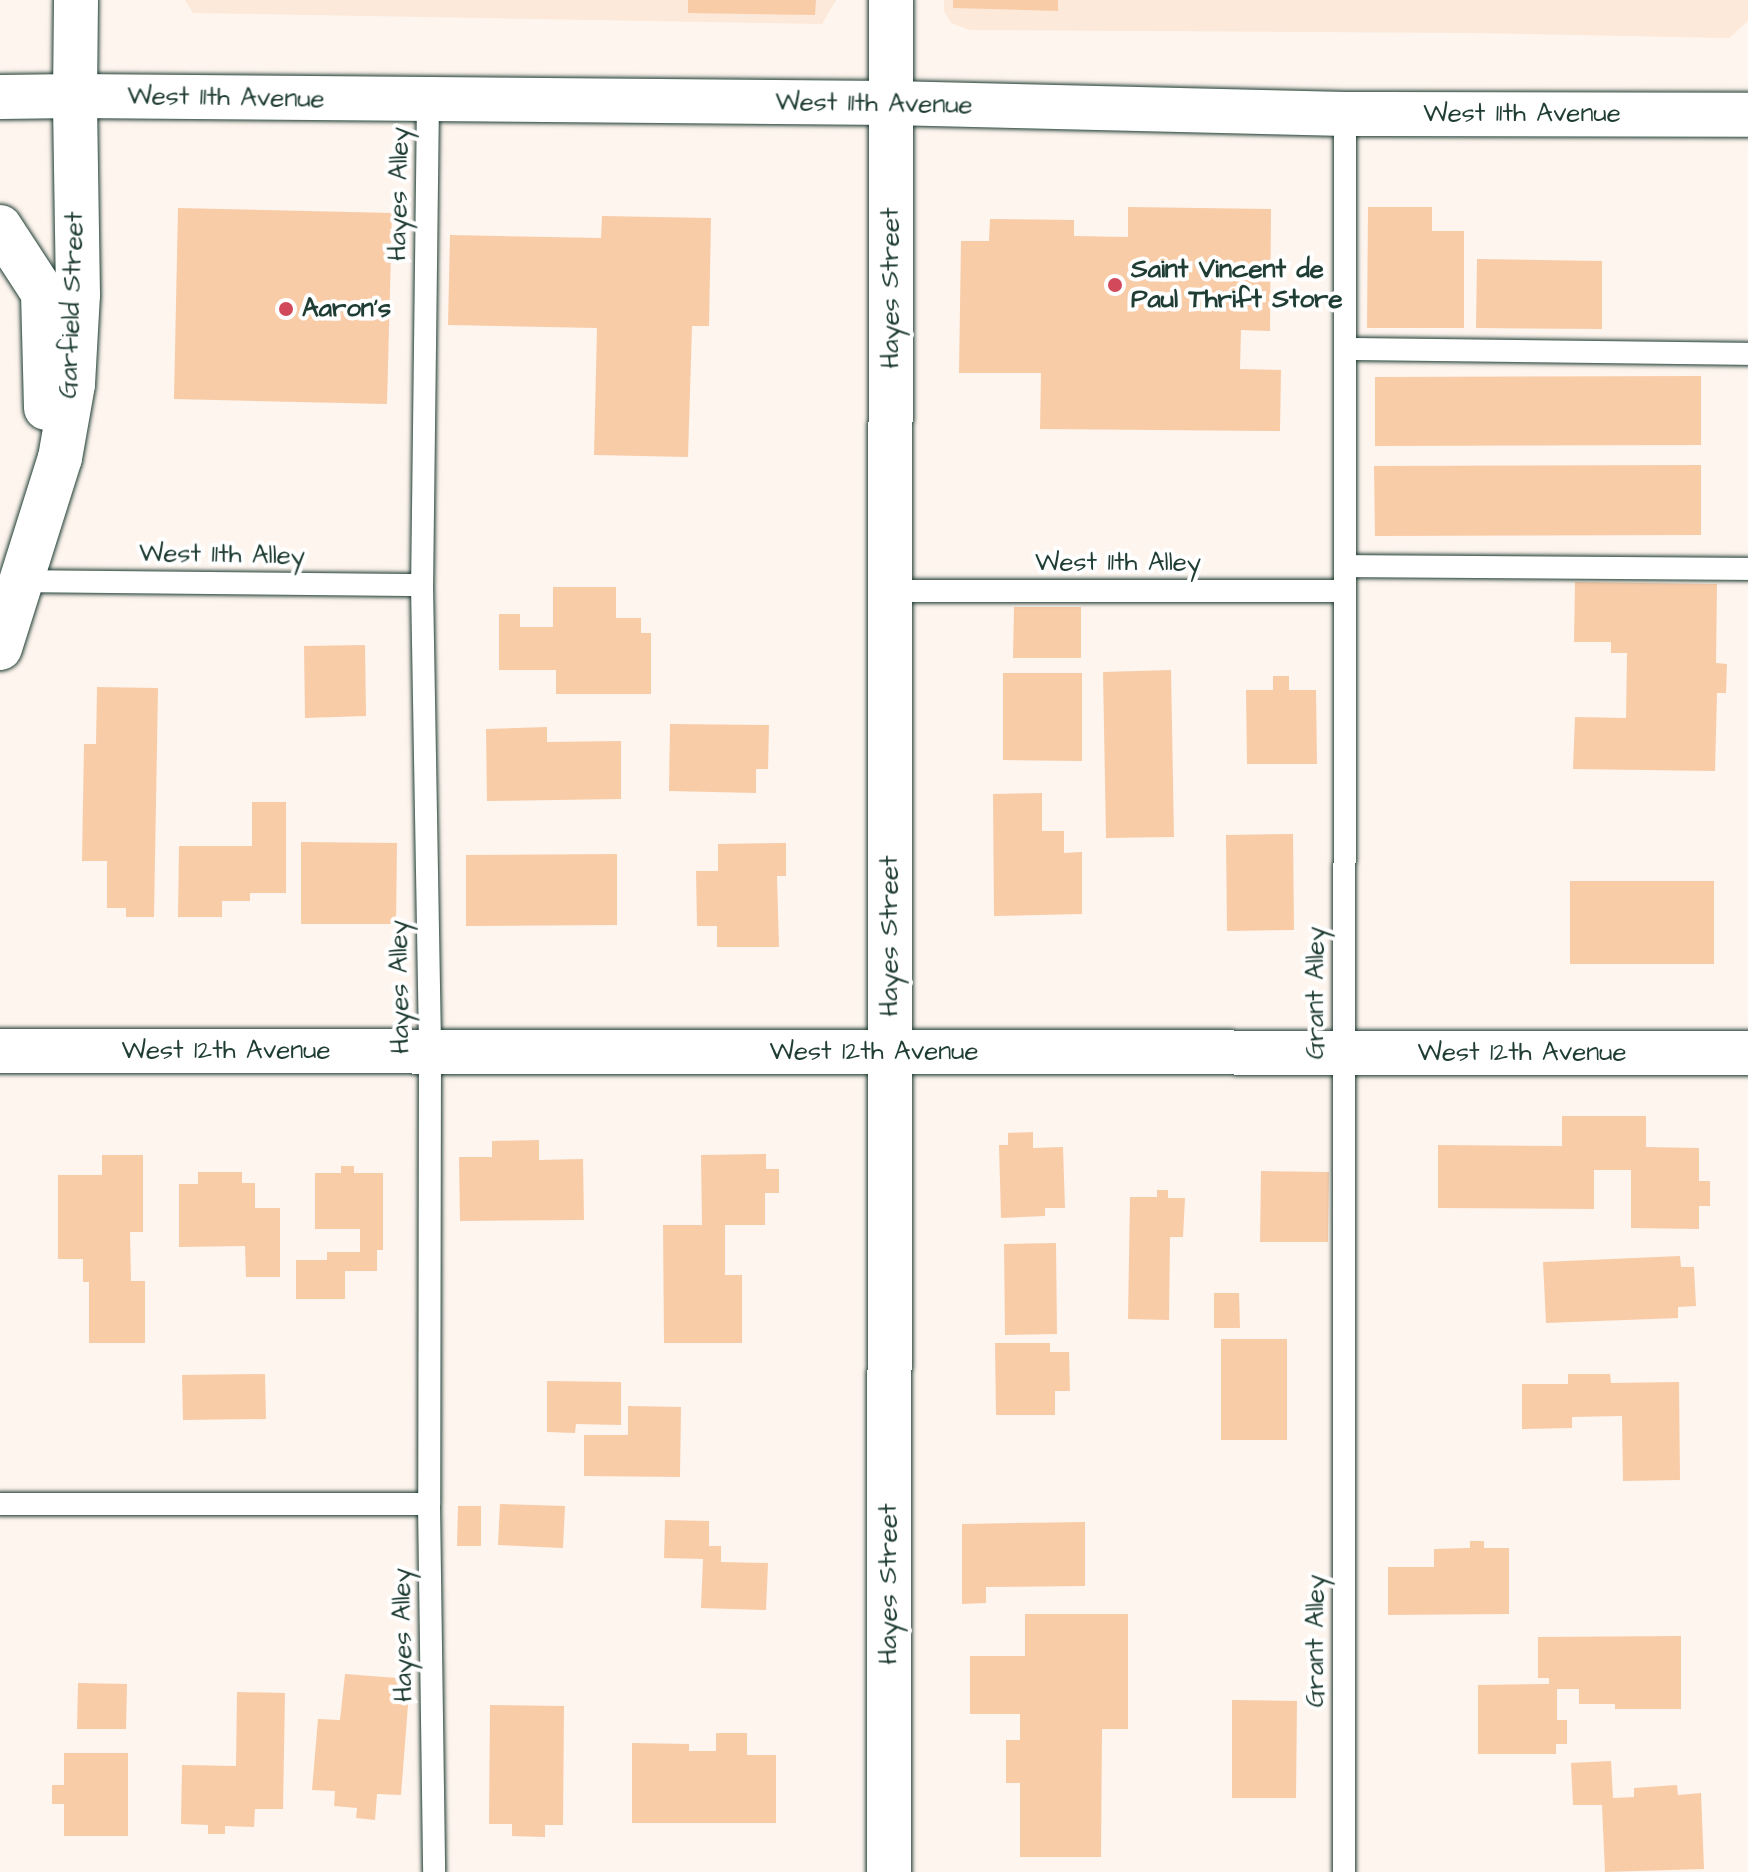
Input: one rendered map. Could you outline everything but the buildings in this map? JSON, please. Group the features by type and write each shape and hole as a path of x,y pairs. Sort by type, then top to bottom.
{"street":[{"name":"Garfield Street","path":"0,648 60,458 73,384 78,295 76,0"},
{"name":"Hayes Street","path":"889,1872 891,0"},
{"name":"West 11th Avenue","path":"0,97 891,103 1345,114 1748,115"},
{"path":"0,227 43,293 49,495"},
{"name":"West 12th Avenue","path":"0,1051 1748,1053"}],"lane":[{"name":"Hayes Alley","path":"428,101 422,585 430,1050 429,1504 434,1872"},
{"name":"Grant Alley","path":"1344,1872 1345,114"},
{"path":"1345,349 1748,354"},
{"path":"1345,566 1748,569"},
{"name":"West 11th Alley","path":"22,581 422,585"},
{"name":"West 11th Alley","path":"891,591 1344,591"},
{"path":"0,1504 429,1504"}],"shaded area":[{"path":"185,0 836,0 822,24 193,13"},
{"path":"944,0 1748,0 1748,21 1729,38 970,30 951,23 944,11"}],"place":[{"name":"Saint Vincent de Paul Thrift Store","path":"1115,285"},
{"name":"Aaron's","path":"286,309"}]}
